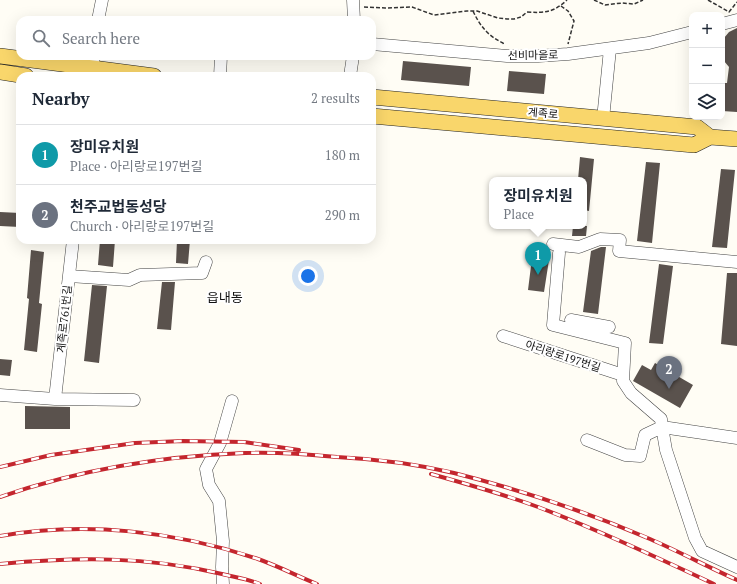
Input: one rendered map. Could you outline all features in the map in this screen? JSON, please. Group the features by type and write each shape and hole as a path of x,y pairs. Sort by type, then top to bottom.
{"main road":[{"path":"0,56 16,58"},
{"path":"33,60 126,72"},
{"path":"0,72 16,74"},
{"name":"계족로","path":"376,98 697,127 710,137"},
{"name":"계족로","path":"376,116 694,145 710,137 737,139"}],"street":[{"path":"99,16 102,0"},
{"path":"353,4 354,16"},
{"path":"725,23 737,20"},
{"name":"선비마을로","path":"376,44 507,56 568,54 649,43 689,33"},
{"path":"603,118 610,49"},
{"path":"220,72 221,60"},
{"path":"351,72 352,60"},
{"path":"737,262 619,251 620,240 600,239 578,247 556,249 553,325 625,343 623,381 631,393 661,419 666,450 695,538 702,551 737,567"},
{"name":"계족로761번길","path":"55,399 73,244"},
{"path":"69,276 129,280 140,275 202,273 206,262"},
{"path":"571,320 609,327"},
{"name":"아리랑로197번길","path":"503,336 623,375"},
{"path":"0,395 55,399 134,400"},
{"path":"223,584 223,541 219,501 209,486 206,469 220,443 232,401"},
{"path":"587,440 625,455 640,456 645,435 662,428 737,438"}],"path":[{"path":"353,4 385,8 412,7 434,15 473,11 498,18 514,19 521,17 527,12 547,12 554,10 567,0"},
{"path":"594,0 605,5 622,3 634,4 642,0"},
{"path":"708,0 729,12 737,2"},
{"path":"561,6 568,11 574,21 573,28 568,38 567,49"},
{"path":"473,11 486,32 503,43 507,56"}],"building":[{"path":"737,28 737,112 725,111 725,83 727,83 729,67 725,62 725,37 729,32"},
{"path":"403,61 471,67 469,86 401,80"},
{"path":"509,71 546,74 544,94 507,91"},
{"path":"580,157 594,159 589,211 587,211 587,177 578,177"},
{"path":"646,162 660,163 652,243 637,241"},
{"path":"721,169 735,170 727,248 712,247"},
{"path":"0,212 16,213 16,227 0,226"},
{"path":"573,229 587,229 586,236 572,236"},
{"path":"100,244 115,244 113,267 98,265"},
{"path":"177,244 190,244 188,264 176,263"},
{"path":"601,247 606,247 598,314 583,312 591,251"},
{"path":"31,250 44,252 39,303 42,304 37,352 24,350 29,299 27,298"},
{"path":"532,258 549,260 544,292 528,290"},
{"path":"659,264 673,266 663,344 649,343"},
{"path":"727,273 737,273 737,346 721,344"},
{"path":"162,282 175,282 171,330 157,329"},
{"path":"92,285 107,286 99,363 84,361"},
{"path":"0,359 12,360 10,376 0,375"},
{"path":"655,363 693,385 680,408 633,381 642,365 651,370"},
{"path":"25,406 70,407 70,429 25,429"}],"railway":[{"path":"0,467 51,455 135,443 183,441 244,442 299,450"},
{"path":"0,497 30,487 90,472 183,457 268,453 302,454 381,461 425,467 454,473 554,502 650,539 737,580"},
{"path":"431,474 498,493 538,507 605,534 714,584"},
{"path":"0,536 65,529 98,529 163,535 227,549 258,559 317,584"},
{"path":"0,564 84,559 139,561 194,568 241,578 260,584"}],"place":[{"name":"장미유치원","path":"538,275"},
{"name":"천주교법동성당","path":"669,389"}],"district":[{"name":"읍내동","path":"225,297"}]}
